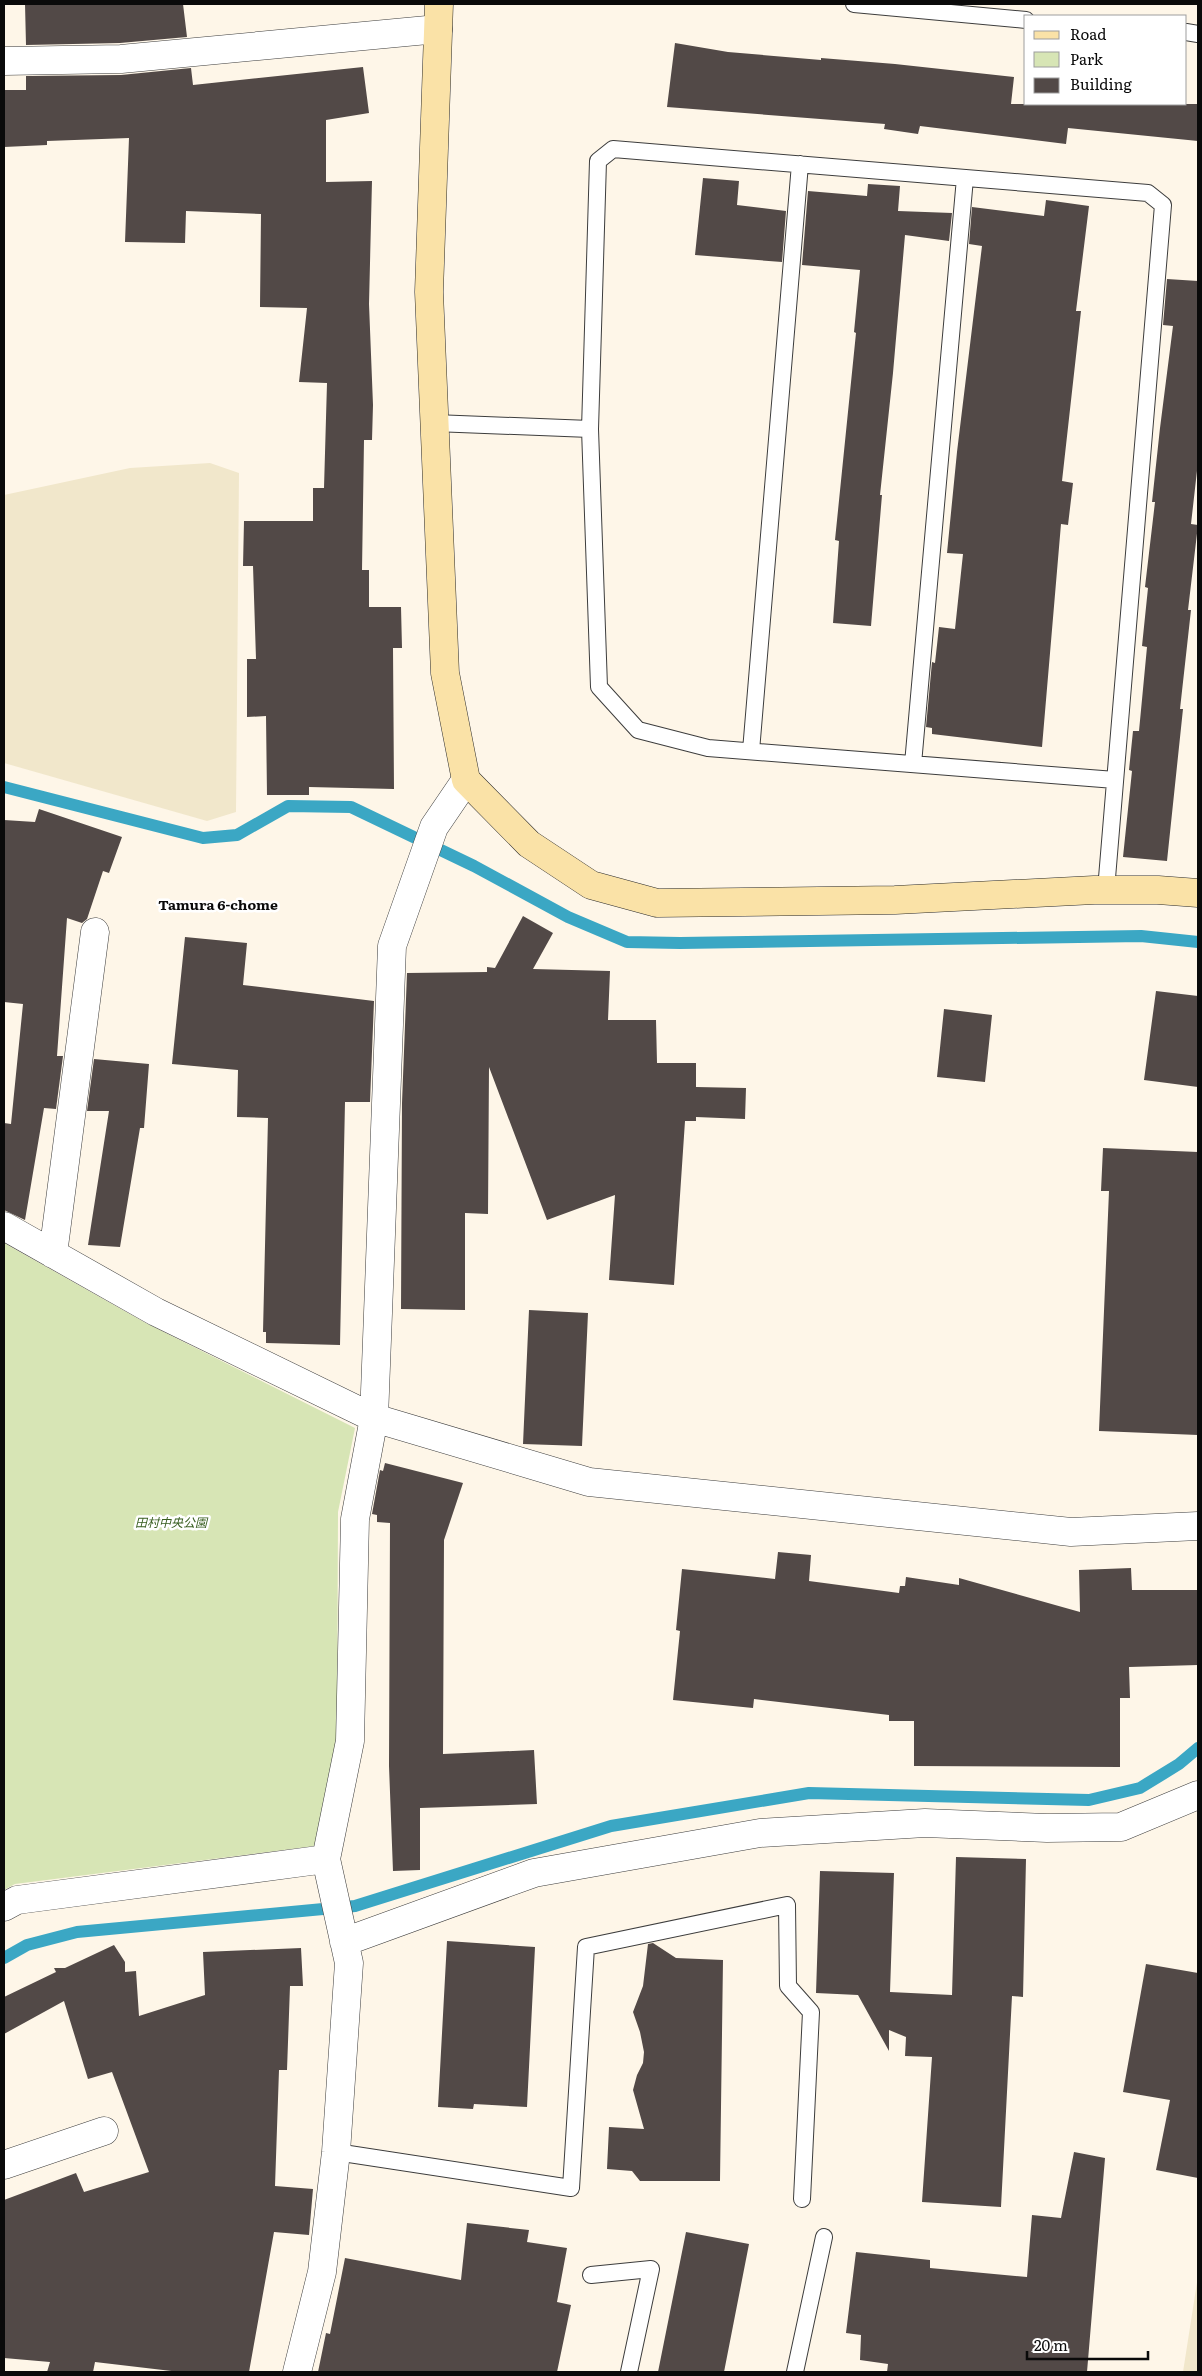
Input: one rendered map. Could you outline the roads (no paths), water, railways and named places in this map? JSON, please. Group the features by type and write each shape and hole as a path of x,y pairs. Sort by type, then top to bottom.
{"street":[{"path":"4,62 121,59 439,16 429,292 445,673 466,780 529,844 591,885 657,903 895,900 1106,890 1158,890 1198,893"},
{"path":"297,2372 322,2272 336,2152 349,1963 329,1869 350,1740 355,1519 374,1418 392,946 434,827 466,780"},
{"path":"53,1254 95,932"},
{"path":"4,1226 156,1312 374,1418 589,1482 1071,1532 1198,1526"},
{"path":"343,1936 534,1873 760,1833 925,1823 1047,1828 1121,1827 1198,1795"},
{"path":"4,1907 17,1900 329,1869"},
{"path":"4,2165 104,2131"}],"lane":[{"path":"854,4 1024,20"},
{"path":"1106,890 1163,205 1148,193 613,149 598,161 590,429 599,687 638,730 708,748 1115,780"},
{"path":"750,751 800,164"},
{"path":"913,764 965,178"},
{"path":"434,423 590,429"},
{"path":"336,2152 571,2188 586,1947 787,1905 788,1986 811,2012 802,2199"},
{"path":"795,2372 824,2237"},
{"path":"591,2275 652,2269 629,2372"}],"waterway":[{"path":"4,787 203,838 237,835 288,806 351,807 474,866 568,917 627,942 680,943 1141,936 1198,942"},
{"path":"4,1958 27,1945 77,1932 355,1906 611,1826 809,1793 1089,1800 1140,1788 1179,1764 1198,1748"}],"district":[{"name":"Tamura 6-chome","path":"218,905"}],"park label":[{"name":"田村中央公園","path":"171,1523"}]}
